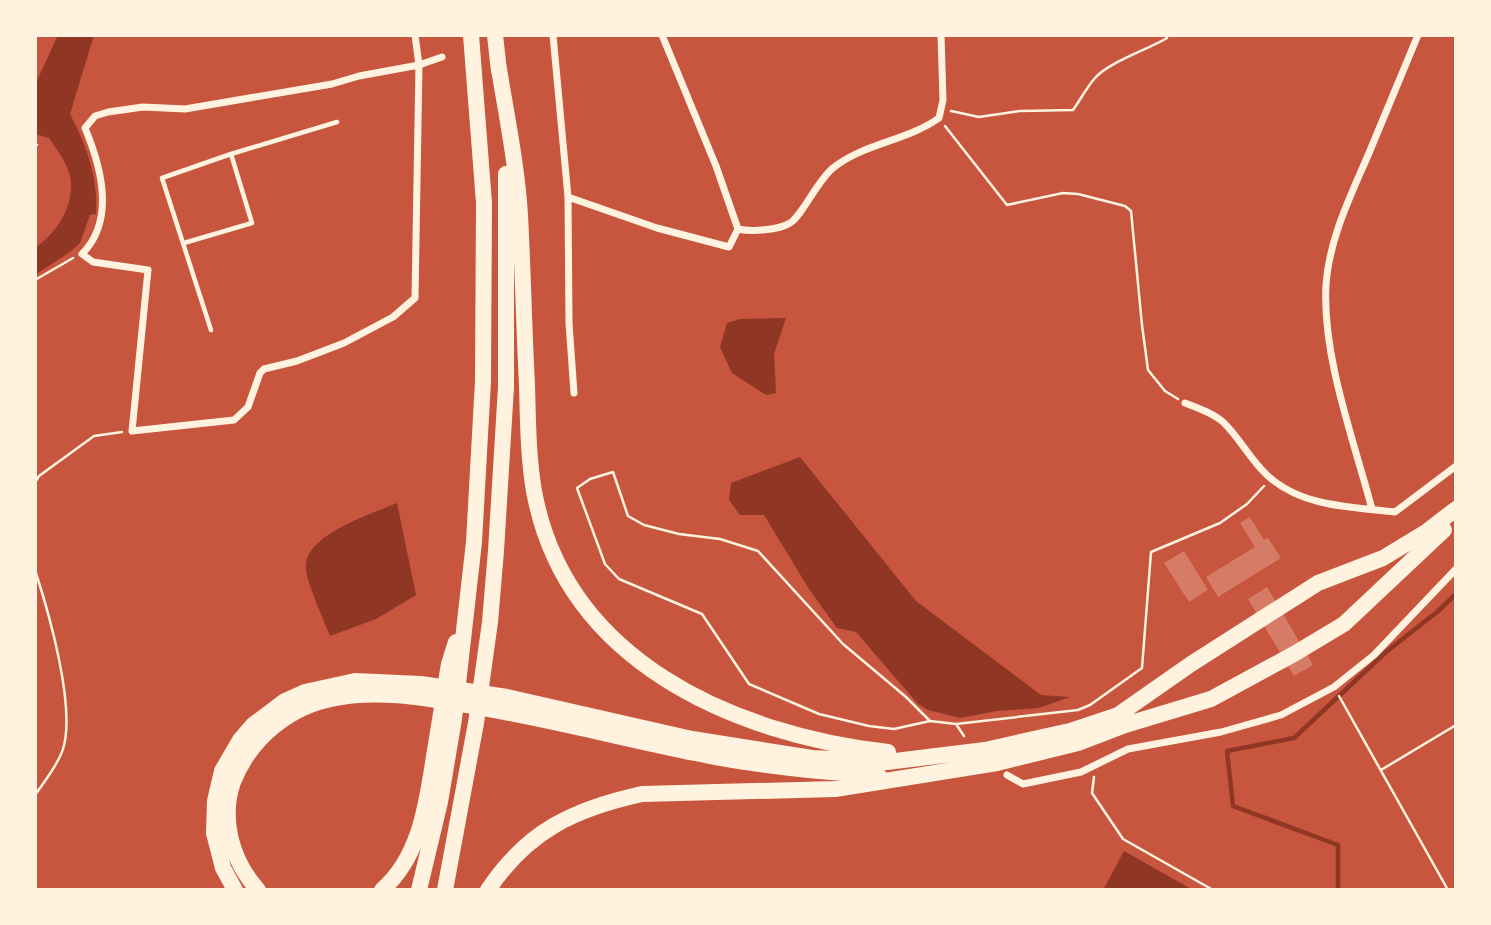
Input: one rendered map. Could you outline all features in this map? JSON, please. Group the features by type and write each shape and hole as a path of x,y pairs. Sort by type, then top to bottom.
{"highway":[{"path":"419,890 445,774 469,596 483,382 484,203 471,35"},
{"path":"495,35 519,212 528,424 534,492 545,529 572,589 591,617 624,650 668,681 714,705 788,733 852,748 929,757"},
{"path":"445,890 476,723 490,622 496,551 506,387 506,173 498,63"},
{"path":"235,890 223,868 214,833 215,801 222,771 240,740 253,725 285,701 305,692 355,681 506,704 779,754 887,762 985,750 1026,742 1118,715 1191,664 1318,583 1383,558 1426,532 1456,509"},
{"path":"488,890 506,865 538,835 584,809 613,800 642,794 835,789 986,765 1078,743 1125,725 1211,699 1344,624 1456,520"},
{"path":"382,890 392,882 415,844 426,803 449,664 469,596"},
{"path":"258,890 233,849 228,832 227,811 230,790 254,745 280,721 323,701 421,690"},
{"path":"506,704 696,753 768,766 906,778"}],"street":[{"path":"415,35 419,65 415,299 393,317 344,343 296,361 264,369 260,373 248,407 234,420 132,431 148,271 93,262 82,254 90,246 99,228 102,201 96,154 85,128 95,116 143,107 185,109 332,83 419,65 442,57"},
{"path":"553,35 568,197 569,323 574,393"},
{"path":"568,197 657,228 729,247 738,229 716,166 662,35"},
{"path":"738,229 751,232 789,224 796,219 814,189 833,168 863,150 923,130 940,114 943,100 941,35"},
{"path":"1372,509 1335,370 1327,326 1326,285 1331,254 1347,203 1418,35"},
{"path":"1185,403 1225,423 1254,463 1270,479 1317,502 1395,512 1456,466"},
{"path":"1007,775 1023,785 1081,772 1128,749 1221,732 1280,715 1334,687 1374,654 1456,569"}],"lane":[{"path":"211,330 162,178 230,154 337,122"},
{"path":"184,243 252,223 230,154"}],"path":[{"path":"940,114 979,117 1020,111 1073,110 1096,76 1167,38"},
{"path":"940,114 1007,205 1063,192 1125,206 1131,211 1149,370 1165,391 1185,403"},
{"path":"35,280 82,254"},
{"path":"35,483 39,476 94,436 132,431"},
{"path":"930,721 906,697 842,644 758,551 720,539 680,534 644,525 628,516 613,472 590,479 576,488 606,564 619,579 702,614 749,684 819,714 894,729 930,721 956,723 1078,710 1090,705 1142,668 1151,552 1220,523 1247,504 1270,479"},
{"path":"35,570 43,592 67,702 63,749 35,795"},
{"path":"1334,687 1448,890"},
{"path":"956,723 964,736"},
{"path":"1381,770 1456,725"},
{"path":"1105,760 1093,779 1092,793 1123,839 1213,890"}],"shaded area":[{"path":"58,35 94,35 70,114 90,162 95,187 96,214 90,215 80,243 35,275 35,248 56,228 66,211 71,193 70,177 63,159 49,138 35,134 35,85"},
{"path":"786,318 774,354 776,393 766,395 732,373 720,347 727,323 740,319"},
{"path":"800,457 916,601 1041,695 1070,697 1039,708 997,711 960,718 928,710 918,704 856,632 837,628 809,589 764,515 740,515 729,500 731,483"},
{"path":"397,503 416,595 376,619 330,636 307,576 308,557 326,536"},
{"path":"1124,851 1193,890 1103,890"}],"building":[{"path":"1250,517 1264,540 1268,538 1281,558 1218,597 1206,577 1255,547 1240,523"},
{"path":"1184,551 1208,590 1189,602 1164,563"},
{"path":"1267,587 1313,665 1294,676 1248,599"}],"waterway":[{"path":"1338,890 1338,845 1233,806 1227,751 1294,738 1386,652 1456,594"}]}
